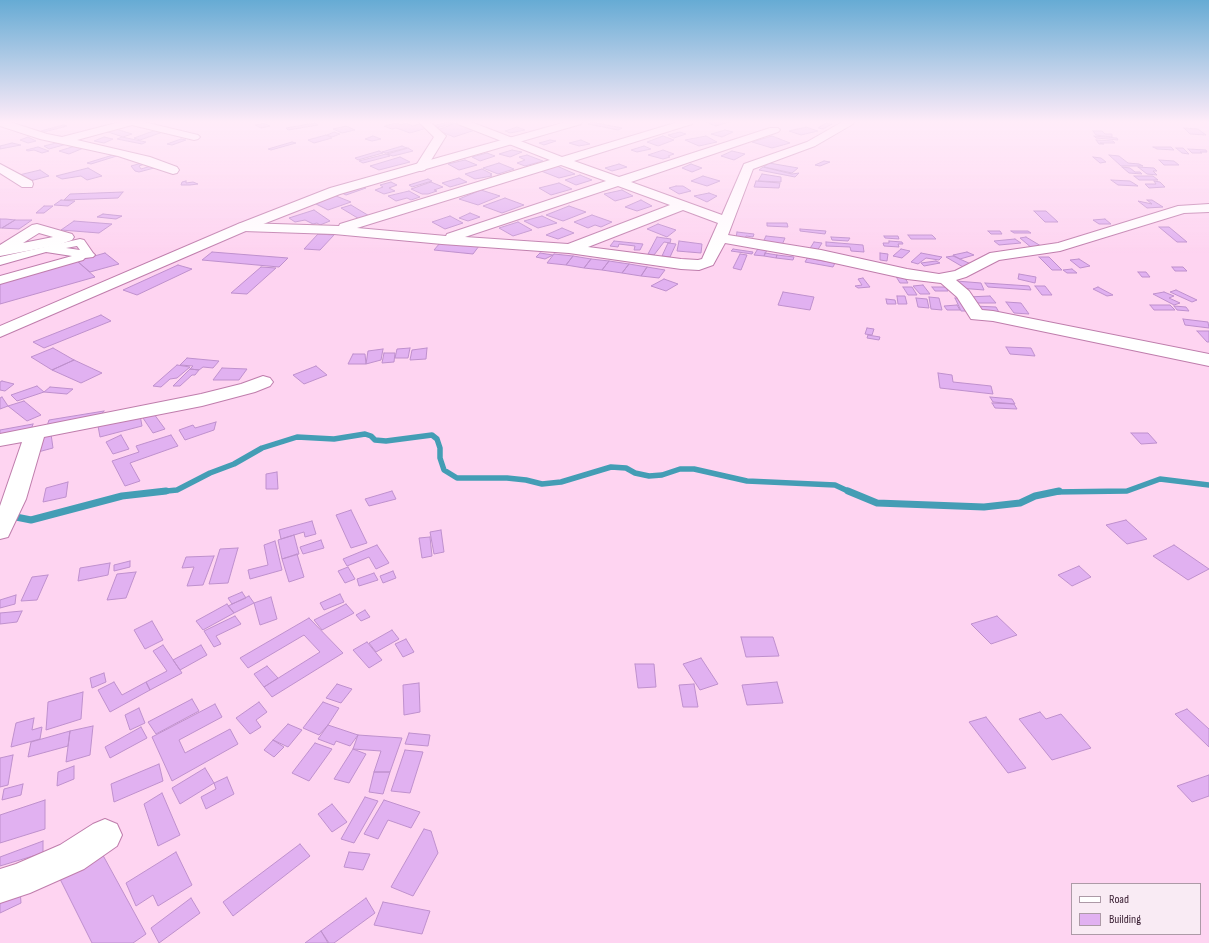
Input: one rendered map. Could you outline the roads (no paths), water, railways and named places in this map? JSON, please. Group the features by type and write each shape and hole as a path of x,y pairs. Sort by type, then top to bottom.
{"street":[{"path":"162,166 173,170"},
{"path":"2,329 243,227 335,191 421,166"},
{"path":"334,230 541,166"},
{"path":"576,166 725,221"},
{"path":"442,240 665,166"},
{"path":"243,227 334,230 442,240 569,249 695,265 708,262 713,254 725,221 748,167 750,166"},
{"path":"0,168 27,184"},
{"path":"569,249 681,206"},
{"path":"718,238 821,255 929,278 944,278 960,274 995,256 1060,247 1134,226 1161,214 1183,209 1209,208"},
{"path":"0,261 80,242 89,255 0,280"},
{"path":"45,250 56,264"},
{"path":"26,272 45,250"},
{"path":"0,268 26,272"},
{"path":"944,278 963,294 977,315 993,316 1209,360"},
{"path":"0,440 202,400 248,388 263,382"},
{"path":"0,531 15,499 34,437 36,433 41,431"},
{"path":"0,886 18,881 72,857 104,835"}],"waterway":[{"path":"159,492 177,490 210,473 234,464 262,448 297,437 334,439 365,434 371,436 375,440 386,441 432,435 437,439 440,448 440,458 444,470 457,478 507,478 526,480 542,484 561,482 611,467 626,468 635,473 649,476 662,475 680,469 694,469 747,481 835,485 850,492"},
{"path":"1054,492 1127,491 1160,479 1209,485"},
{"path":"159,492 166,491"},
{"path":"848,491 877,503 984,507 1020,503 1035,496 1054,492"},
{"path":"1054,492 1059,491"},
{"path":"0,521 16,517 31,520 122,496 159,492"}]}
